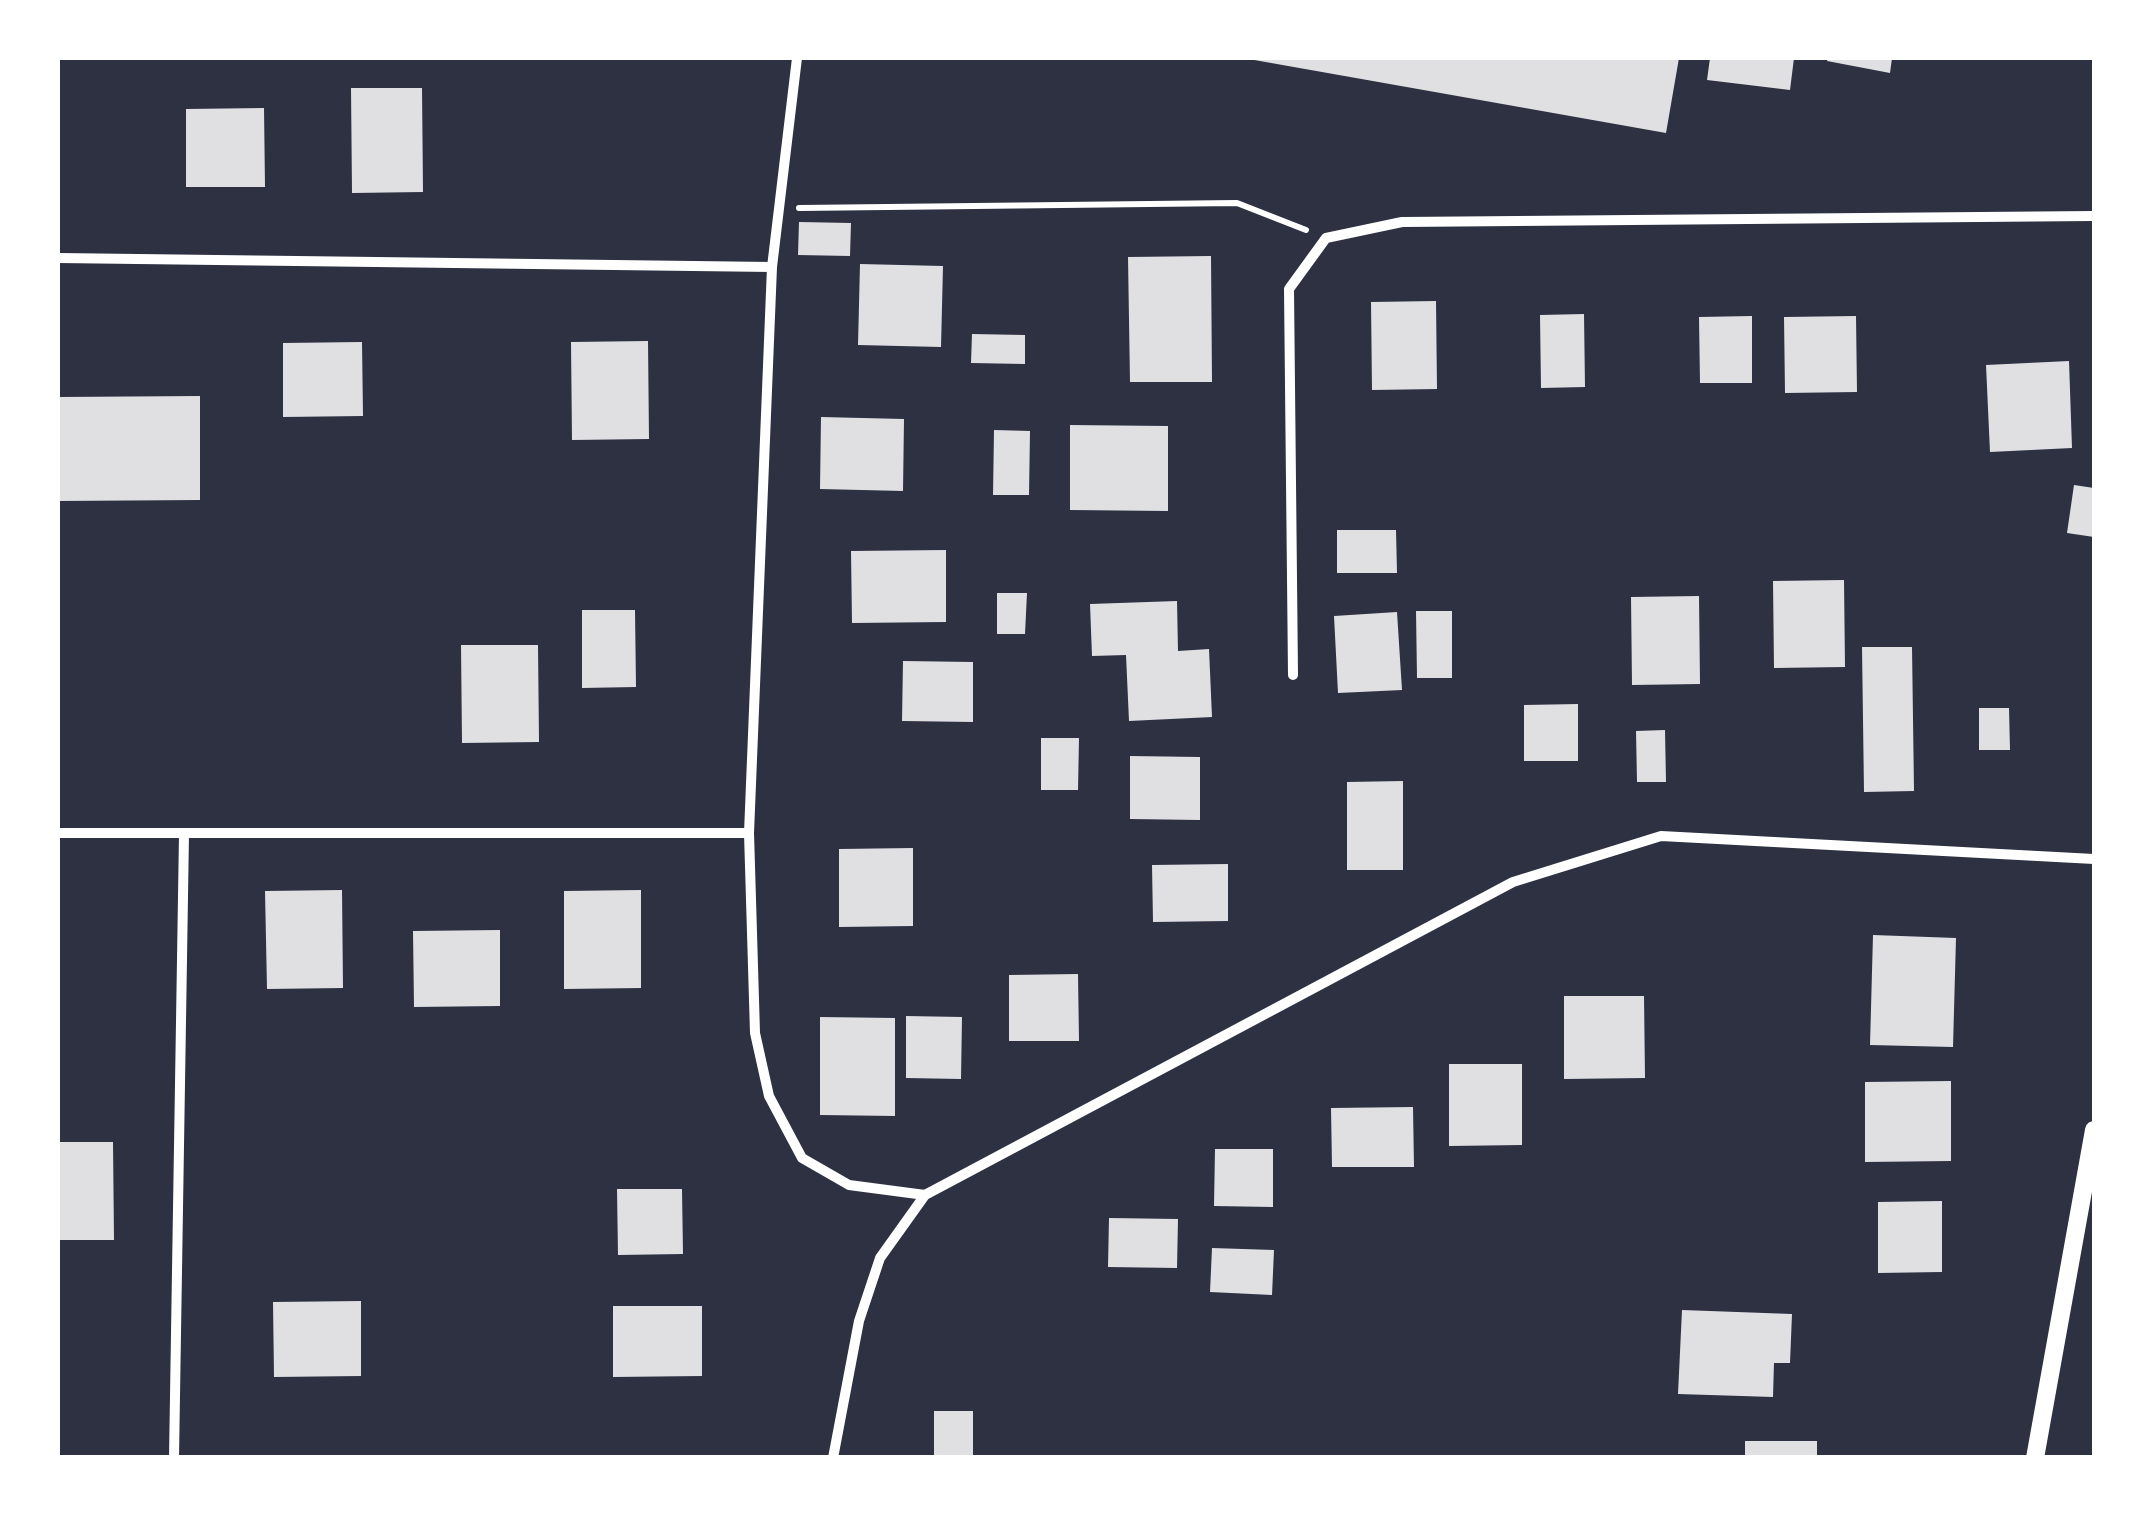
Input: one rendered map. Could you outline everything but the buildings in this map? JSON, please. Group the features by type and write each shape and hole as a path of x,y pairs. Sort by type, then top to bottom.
{"street":[{"path":"797,58 772,266 749,833 756,1032 769,1096 802,1158 849,1186 925,1195"},
{"path":"1292,675 1289,289 1326,238 1402,222 2094,216"},
{"path":"58,258 772,266"},
{"path":"58,833 749,833"},
{"path":"174,1458 184,834"},
{"path":"834,1458 858,1321 880,1258 925,1195 1513,882 1661,836 2094,859"},
{"path":"2035,1458 2094,1130"}],"path":[{"path":"779,208 1236,203 1326,238"}]}
